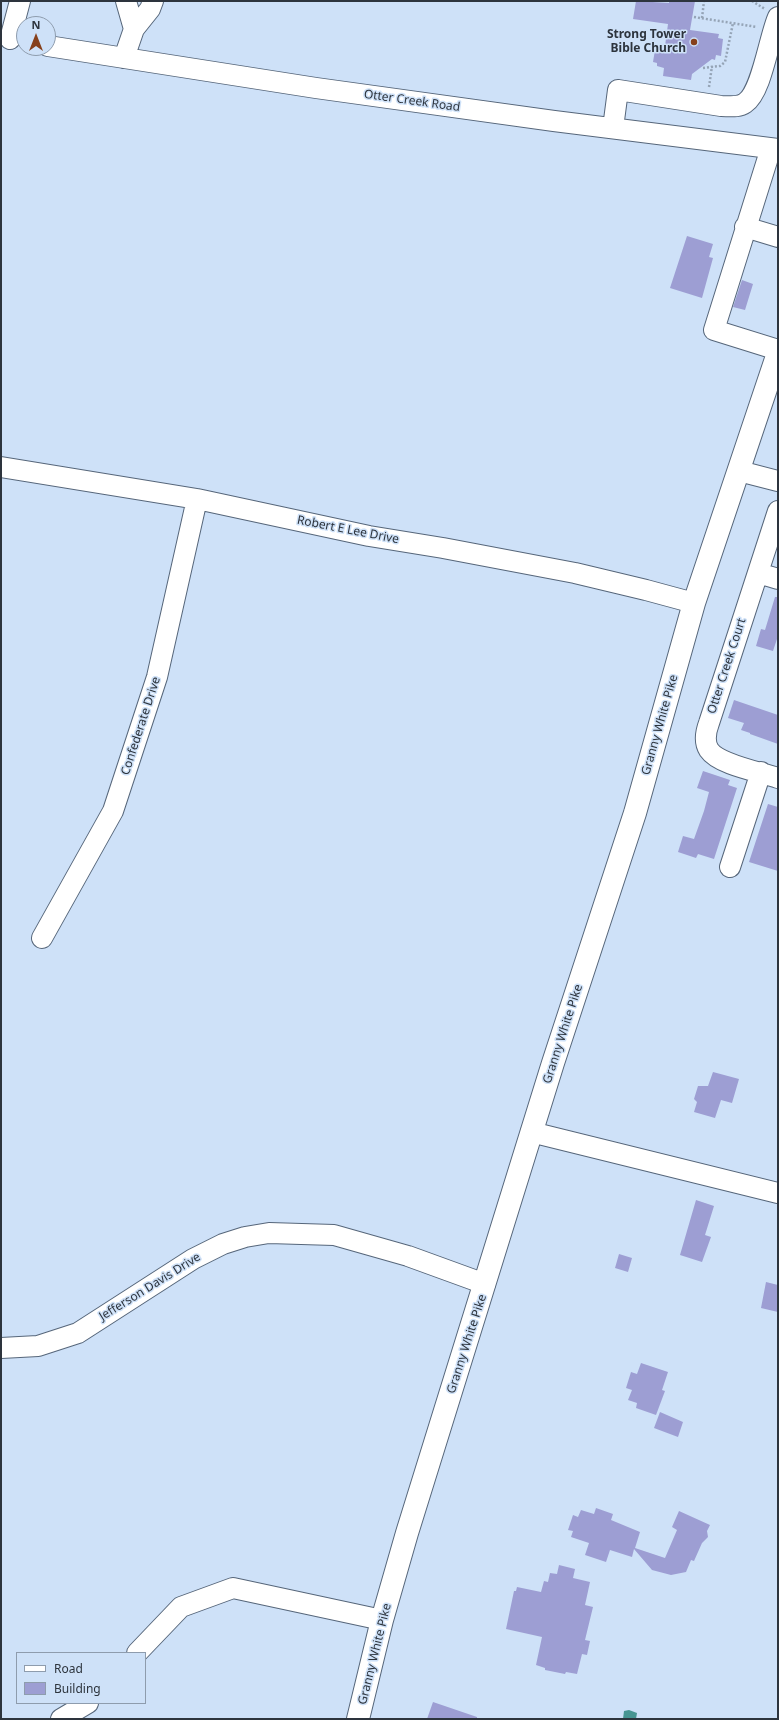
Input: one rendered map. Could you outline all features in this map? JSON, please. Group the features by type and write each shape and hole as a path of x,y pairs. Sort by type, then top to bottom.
{"main road":[{"name":"Granny White Pike","path":"358,1719 382,1620 531,1132 636,813 694,603 778,351"}],"street":[{"path":"12,40 20,1"},
{"path":"126,1 134,29"},
{"path":"124,58 134,29 150,9 153,1"},
{"path":"613,128 618,90 706,104 738,106 749,100 755,92 760,78 777,20"},
{"name":"Otter Creek Road","path":"56,47 316,88 774,148"},
{"path":"774,148 745,227 714,330 778,351"},
{"path":"745,227 778,237"},
{"name":"Robert E Lee Drive","path":"1,466 197,499 369,536 443,548 596,577 694,603"},
{"path":"739,471 778,481"},
{"name":"Confederate Drive","path":"42,938 113,811 157,677 197,499"},
{"name":"Otter Creek Court","path":"769,775 720,759 709,749 706,740 709,723 778,511"},
{"path":"758,572 778,579"},
{"path":"730,867 769,775"},
{"path":"531,1132 778,1193"},
{"name":"Jefferson Davis Drive","path":"1,1348 38,1346 78,1333 193,1258 223,1244 245,1237 269,1233 334,1235 408,1256 485,1284"},
{"path":"138,1652 181,1607 232,1588 382,1620"},
{"path":"61,1719 86,1704"}],"path":[{"path":"702,18 704,1"},
{"path":"694,17 733,23 777,20"},
{"path":"703,68 721,66 726,61 733,23"},
{"path":"706,104 712,66"}],"shaded area":[{"path":"629,1710 637,1713 636,1719 623,1719 624,1711"}],"building":[{"name":"Strong Tower Bible Church","path":"636,1 669,3 669,1 695,1 690,30 719,34 718,38 723,39 721,56 716,55 715,60 712,59 692,74 691,80 663,76 664,68 657,66 657,63 653,62 655,50 659,51 660,45 665,46 668,24 633,19"},
{"path":"687,236 713,244 709,257 713,258 702,298 670,288"},
{"path":"742,280 753,284 745,310 733,307"},
{"path":"775,597 778,597 778,636 773,651 756,646 761,629 765,630"},
{"path":"734,700 778,715 778,744 741,730 744,723 728,718"},
{"path":"703,771 730,780 728,785 737,788 714,859 698,854 696,858 678,852 683,836 694,839 704,811 709,792 697,788"},
{"path":"768,804 778,807 778,871 749,862"},
{"path":"713,1072 739,1079 732,1103 721,1100 715,1118 694,1112 697,1102 694,1099 698,1086 708,1086"},
{"path":"696,1200 714,1206 705,1235 711,1237 702,1262 680,1255"},
{"path":"619,1254 632,1258 628,1272 615,1268"},
{"path":"766,1282 778,1285 778,1312 761,1308"},
{"path":"641,1363 668,1372 662,1390 665,1391 656,1415 636,1408 637,1403 628,1400 632,1390 626,1388 631,1372 637,1374"},
{"path":"660,1412 683,1422 678,1437 654,1428"},
{"path":"596,1508 613,1514 611,1520 640,1532 635,1548 665,1558 677,1530 672,1527 679,1511 710,1525 707,1531 708,1537 702,1543 694,1561 691,1560 686,1572 671,1575 652,1570 634,1549 632,1557 610,1550 606,1562 585,1555 589,1543 571,1537 573,1531 568,1530 573,1515 578,1517 581,1510 594,1514"},
{"path":"559,1565 575,1569 573,1578 590,1582 585,1605 593,1607 585,1640 590,1641 587,1655 582,1654 577,1674 566,1672 565,1674 545,1670 545,1668 536,1665 542,1637 506,1629 514,1591 516,1591 517,1587 541,1592 544,1581 548,1582 550,1573 557,1574"},
{"path":"433,1702 477,1717 477,1719 427,1719"}],"place":[{"name":"Strong Tower Bible Church","path":"694,42"}]}
